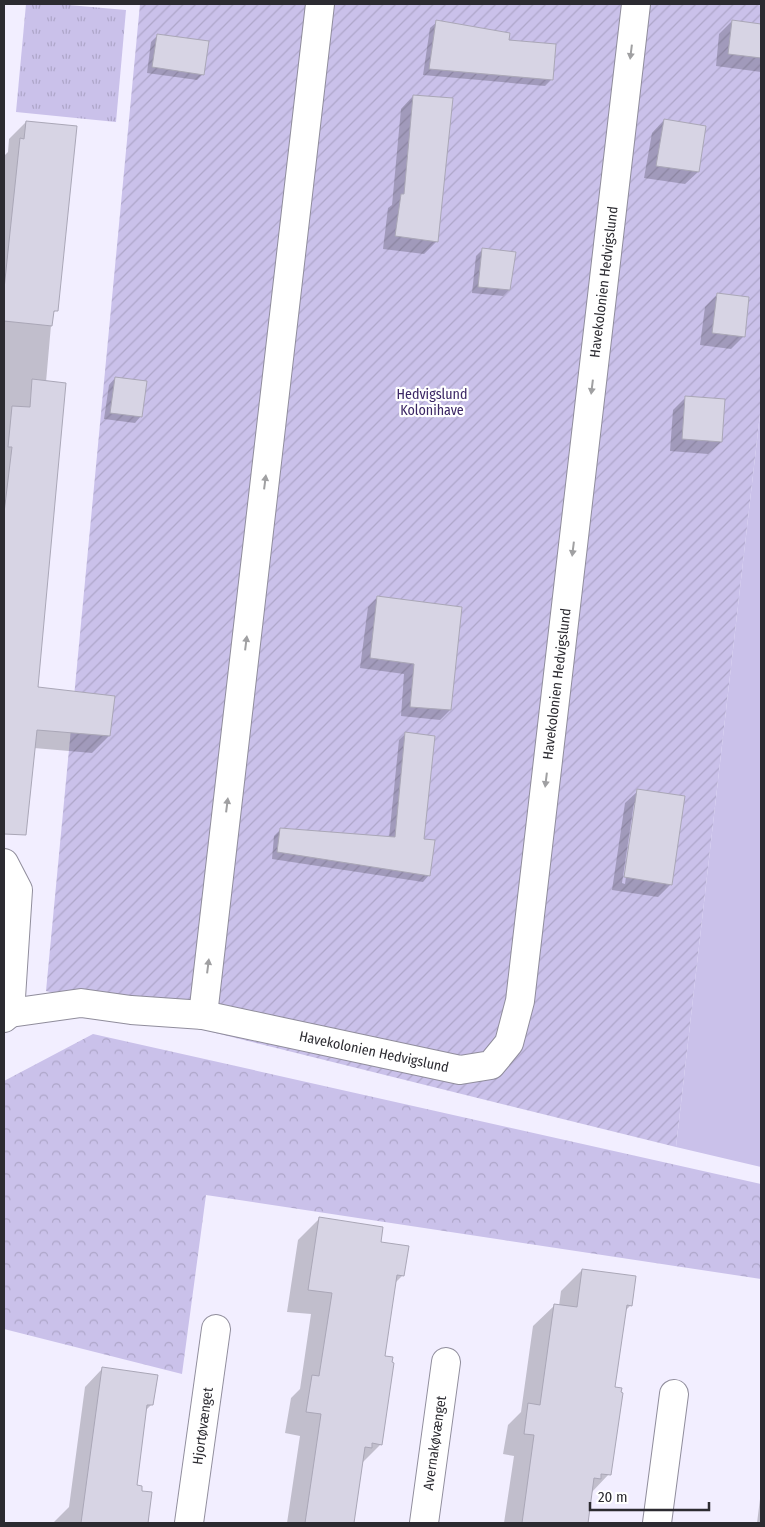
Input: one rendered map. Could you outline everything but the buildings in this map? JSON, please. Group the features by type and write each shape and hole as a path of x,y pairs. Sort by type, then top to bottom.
{"street":[{"path":"203,1015 320,4"},
{"name":"Havekolonien Hedvigslund","path":"7,1016 81,1003 131,1010 203,1015 460,1070 491,1065 509,1043 520,1001 636,4"},
{"path":"4,863 18,890 7,1016"},
{"name":"Hjortøvænget","path":"189,1523 216,1329"},
{"name":"Avernakøvænget","path":"424,1523 446,1362"},
{"path":"658,1523 674,1394"}],"green space":[{"path":"26,4 57,4 126,10 116,122 16,112"},
{"name":"Hedvigslund Kolonihave","path":"140,4 761,4 761,405 676,1147 46,991"},
{"path":"761,405 761,1167 676,1147"},
{"path":"93,1034 761,1184 761,1279 206,1195 182,1374 4,1329 4,1081"}]}
